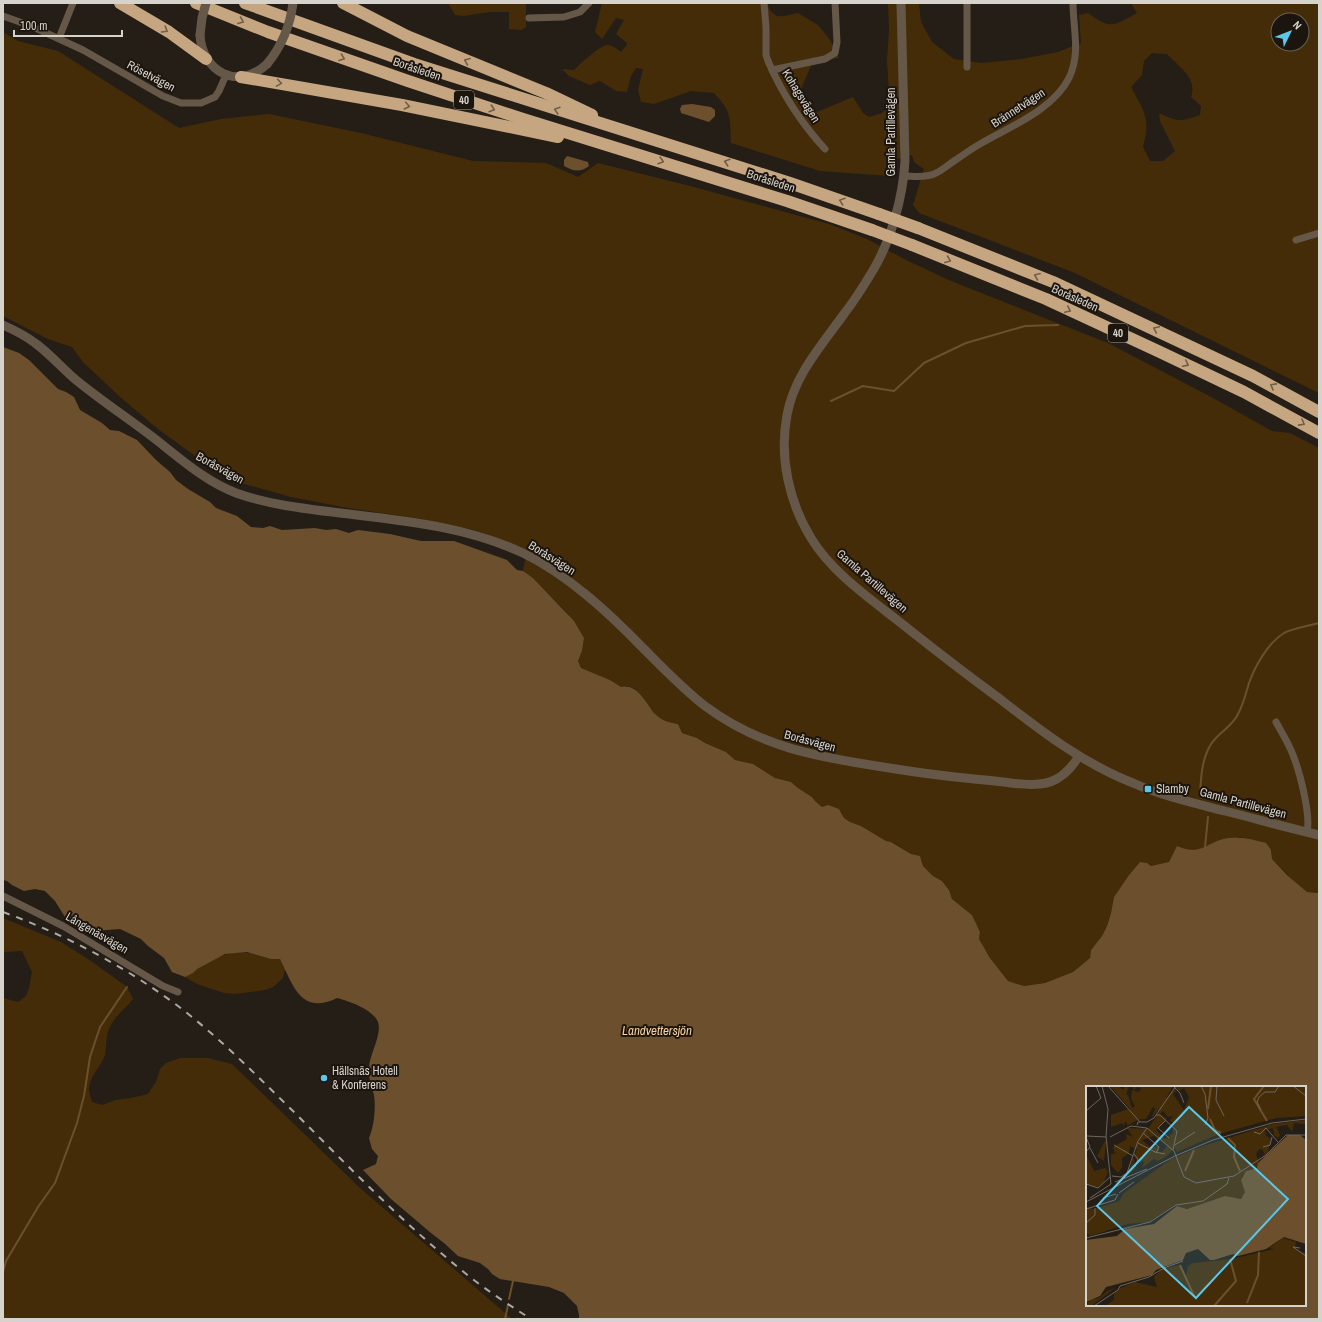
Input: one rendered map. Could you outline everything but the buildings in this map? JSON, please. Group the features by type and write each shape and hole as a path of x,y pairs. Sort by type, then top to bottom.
{"highway":[{"path":"120,3 169,32 206,59"},
{"name":"Boråsleden","path":"196,3 268,32 408,81 773,196 912,245 1046,300 1160,352 1244,392 1319,433"},
{"name":"Boråsleden","path":"245,3 414,64 790,183 918,228 1067,288 1253,376 1319,412"},
{"path":"343,3 407,36 546,93 631,133"},
{"path":"240,77 402,105 624,150"}],"street":[{"path":"59,38 73,3"},
{"path":"206,3 200,35 200,43 206,59 214,67 226,75 240,77 250,75 262,68 279,49 287,31 293,3"},
{"path":"529,18 564,17 580,12 589,3"},
{"name":"Kohagsvägen","path":"764,3 766,55 772,70 787,99 825,149"},
{"path":"772,70 825,59 835,53 837,42 835,3"},
{"name":"Gamla Partillevägen","path":"901,3 904,176 899,201 890,232 874,270 812,357 793,393 788,410 785,432 785,456 790,488 810,537 825,557 843,576 944,657 1032,724 1079,756 1114,775 1148,789 1319,835"},
{"path":"967,3 967,67"},
{"name":"Brännetvägen","path":"904,176 926,176 943,170 980,144 1044,106 1060,92 1069,78 1076,54 1073,3"},
{"name":"Rösetvägen","path":"3,16 59,38 83,50 163,96 181,103 201,103 215,97 220,91 226,75"},
{"path":"1296,240 1319,233"},
{"name":"Boråsvägen","path":"3,325 33,341 87,389 182,461 205,477 233,492 261,501 295,507 450,528 490,539 539,562 572,584 591,600 636,641 672,677 705,706 743,730 770,742 831,760 1027,785 1041,785 1057,779 1067,772 1079,756"},
{"path":"1276,722 1296,764 1307,810 1307,832"},
{"name":"Långenäsvägen","path":"3,896 63,926 163,986 178,992"}],"shaded area":[{"path":"448,3 526,3 526,27 521,30 509,29 509,12 489,12 464,16 455,15"},
{"path":"602,3 767,3 776,15 783,16 798,13 818,25 830,40 839,58 813,61 801,89 801,103 817,112 853,97 863,113 869,117 882,113 890,106 887,61 889,30 888,3 919,3 921,22 932,42 954,59 981,63 1022,59 1058,52 1081,43 1079,15 1088,13 1107,24 1117,23 1137,13 1131,3 1319,3 1319,393 1075,273 919,213 913,205 924,169 914,162 912,155 897,159 890,176 820,171 731,143 729,115 724,105 714,93 691,91 654,104 641,102 638,90 643,69 636,68 631,76 627,92 616,91 600,81 590,85 569,76 562,69 574,70 599,48 607,45 616,48 621,52 627,43 616,34 624,20 616,18 602,39 595,32","holes":["1152,53 1167,54 1190,78 1192,84 1191,97 1201,106 1200,115 1179,120 1159,113 1160,121 1175,151 1163,161 1150,161 1143,147 1146,128 1145,115 1131,87 1142,75 1144,61"]},
{"path":"3,32 18,41 58,51 179,128 221,119 269,114 361,133 473,161 546,163 578,177 598,163 694,187 829,224 867,239 908,261 951,281 1108,343 1272,431 1290,433 1319,448 1319,893 1307,892 1299,886 1272,859 1271,850 1249,839 1240,837 1228,838 1199,850 1183,849 1178,846 1169,862 1151,866 1147,863 1140,862 1129,875 1114,897 1107,926 1102,936 1091,950 1090,958 1073,972 1045,983 1024,986 1008,981 990,958 979,939 980,932 972,915 952,899 949,890 942,881 933,876 923,866 920,856 911,854 892,842 886,841 861,826 850,822 844,818 839,809 822,807 812,797 791,782 775,778 753,764 735,760 726,752 697,738 682,733 678,724 657,716 642,696 633,688 628,686 621,687 610,680 581,668 578,661 582,651 584,638 568,614 533,578 523,571 527,551 474,530 422,519 348,508 291,497 227,479 158,429 119,396 83,362 72,347 48,339 3,316"},
{"path":"3,918 61,942 91,961 127,987 133,999 113,1021 109,1028 105,1055 90,1084 89,1091 92,1102 102,1105 116,1100 148,1094 156,1082 160,1069 166,1063 180,1058 208,1058 232,1064 360,1188 512,1319 3,1319 3,998 18,1002 26,996 32,972 22,951 3,952"},
{"path":"237,952 253,953 271,959 280,959 285,969 283,978 273,987 265,990 235,994 224,993 197,984 185,977 212,960"}],"water":[{"path":"692,104 711,107 715,110 715,116 709,122 681,113 680,109 682,105"},
{"path":"567,156 588,162 589,166 583,170 573,170 567,168 564,166 564,160"},
{"name":"Landvettersjön","path":"3,347 19,353 29,360 58,389 74,397 80,410 102,423 110,430 119,431 137,440 170,472 176,480 188,489 210,502 216,508 237,516 251,527 263,528 270,526 282,530 315,528 326,530 336,529 349,533 358,530 390,534 421,541 454,541 507,560 517,570 523,571 533,578 574,621 584,638 582,651 578,661 581,668 610,680 621,687 632,688 637,691 657,716 666,721 678,724 682,733 697,738 726,752 735,760 753,764 775,778 791,782 812,797 822,807 828,805 839,809 844,818 850,822 861,826 911,854 920,856 923,866 933,876 942,881 949,890 952,899 972,915 980,932 979,939 990,958 1008,981 1024,986 1045,983 1073,972 1090,958 1091,950 1102,936 1107,926 1114,897 1140,862 1147,863 1151,866 1169,862 1177,846 1193,850 1228,838 1243,838 1266,843 1271,850 1272,859 1287,875 1307,892 1319,893 1319,1319 579,1319 577,1306 564,1293 549,1287 500,1279 480,1263 458,1256 391,1199 363,1170 376,1164 378,1156 372,1149 369,1138 371,1134 375,1106 369,1072 370,1063 378,1037 379,1025 377,1020 370,1012 353,1003 337,998 325,1003 315,1003 307,1000 294,988 280,959 271,959 247,952 225,954 185,977 172,972 164,958 141,939 120,929 94,931 81,926 65,917 55,901 45,891 35,889 24,891 3,880"}],"waterway":[{"path":"831,401 863,386 894,391 924,363 966,343 1025,326 1058,325"},
{"path":"1200,794 1203,765 1207,751 1215,739 1236,718 1258,662 1267,649 1284,633 1297,628 1319,623"},
{"path":"1205,847 1208,817"},
{"path":"3,1272 6,1261 38,1207 55,1183 77,1123 84,1096 90,1057 100,1027 127,987"},
{"path":"509,1299 513,1281"},
{"path":"505,1319 508,1305"}],"railway":[{"path":"3,912 72,941 116,965 158,991 194,1018 238,1058 420,1235 473,1279 531,1319"}],"place":[{"name":"Slamby","path":"1148,789"},
{"name":"Hällsnäs Hotell & Konferens","path":"324,1078"}]}
